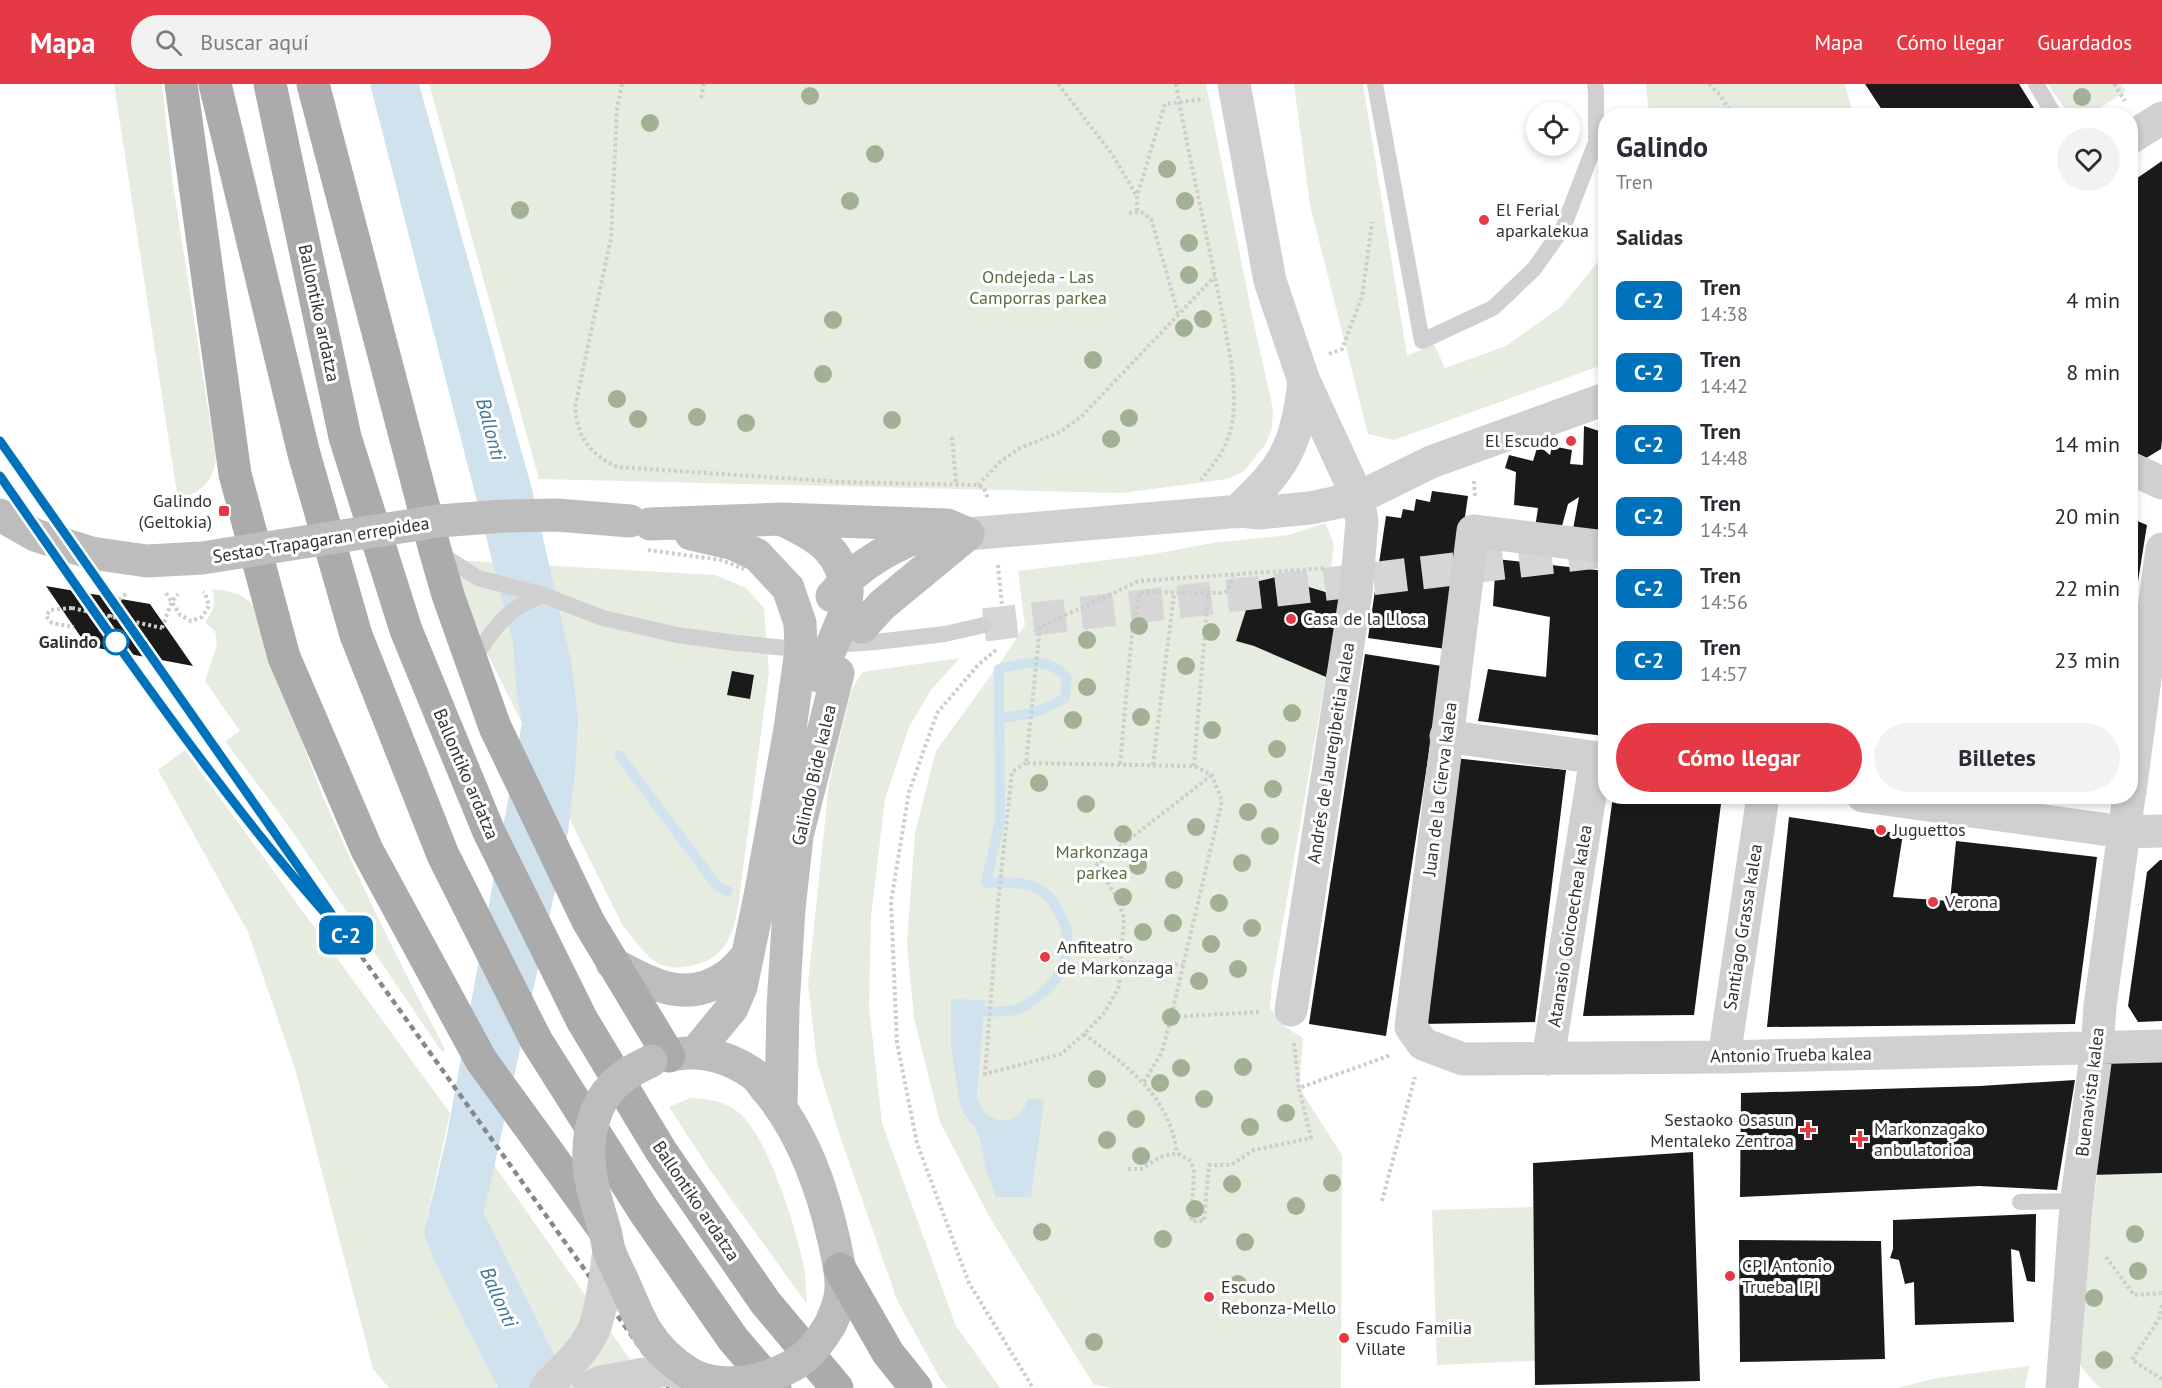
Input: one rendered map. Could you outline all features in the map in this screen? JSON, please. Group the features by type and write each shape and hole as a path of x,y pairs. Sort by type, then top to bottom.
{"main road":[{"path":"181,84 235,474 284,657 367,850 481,1060 607,1241"},
{"path":"214,84 304,454 356,635 443,855 536,1040 644,1211 733,1339 775,1388"},
{"name":"Ballontiko ardatza","path":"270,84 345,437 406,630 489,832 582,1020 661,1151 765,1302 837,1388"},
{"path":"313,84 435,550 471,663 495,727 588,921 612,963 672,1056"},
{"path":"840,1269 888,1353 916,1388"}],"street":[{"name":"Andrés de Jauregibeitia kalea","path":"1234,90 1270,281 1302,374 1358,498 1362,521 1359,566 1291,1010"},
{"path":"2138,133 2162,118"},
{"path":"1247,512 1277,471 1292,444 1302,404 1302,374"},
{"path":"639,531 781,519 958,530 1310,508 1358,498 1431,462 1598,402"},
{"path":"1247,512 1330,490 1339,476 1340,454"},
{"path":"2138,472 2162,483"},
{"name":"Sestao-Trapagaran errepidea","path":"0,515 35,535 91,553 147,561 202,558 439,521 493,517 557,515 639,531"},
{"path":"781,519 821,540 832,551 842,589"},
{"path":"842,589 865,564 889,549 958,530"},
{"name":"Galindo Bide kalea","path":"814,670 862,627 958,530"},
{"name":"Galindo Bide kalea","path":"639,531 735,544 757,555 788,588 814,670 811,716 789,909 783,1007 781,1106"},
{"path":"1473,531 1598,546"},
{"name":"Juan de la Cierva kalea","path":"1424,1044 1411,1027 1473,531"},
{"name":"Buenavista kalea","path":"2138,733 2162,549"},
{"name":"Galindo Bide kalea","path":"672,1056 732,1008 741,987 790,729 814,670 842,589"},
{"path":"1446,736 1598,758"},
{"name":"Atanasio Goicoechea kalea","path":"1548,1059 1598,775"},
{"name":"Santiago Grassa kalea","path":"1724,1057 1761,804"},
{"path":"1921,804 2124,832 2162,831"},
{"name":"Buenavista kalea","path":"2062,1388 2077,1201 2097,1048 2100,1006 2128,804"},
{"path":"612,963 656,985 687,992 728,976 747,956"},
{"name":"Antonio Trueba kalea","path":"1424,1044 1463,1059 1724,1057 2162,1046"},
{"path":"589,1388 601,1382 666,1370 702,1381 743,1382 760,1379 795,1366 813,1349 830,1325 837,1308 841,1290 840,1269 827,1210 804,1148 781,1106 754,1074 720,1056 672,1056 632,1070 613,1084 597,1109 590,1133 589,1161 592,1183 607,1241 648,1333 674,1361 702,1381"},
{"path":"546,1388 582,1348 594,1329 604,1285 607,1241"}],"lane":[{"path":"1375,84 1422,341 1493,308 1534,269 1563,228 1596,142 1595,84"},
{"path":"2036,84 2050,108"},
{"path":"435,550 478,578 543,595 603,618 677,635 786,648 876,642 945,634 984,625"},
{"path":"471,663 502,619 522,603 543,595"},
{"path":"2020,1202 2077,1201"}],"path":[{"path":"611,238 616,108 622,84"},
{"path":"701,99 704,84"},
{"path":"1058,84 1112,154 1137,196"},
{"path":"1174,517 1220,454 1228,438 1233,415 1233,386 1215,276 1176,84"},
{"path":"1709,84 1728,108"},
{"path":"1137,211 1137,196 1165,104 1234,90"},
{"path":"1129,213 1137,211 1146,214 1151,219 1179,314"},
{"path":"1302,374 1342,349 1362,297 1372,218"},
{"path":"978,485 1000,462 1020,448 1060,432 1082,417 1215,276"},
{"path":"952,437 956,484"},
{"path":"1463,450 1476,483 1473,531"},
{"path":"639,531 744,569"},
{"path":"1026,762 1040,627 1139,581 1359,566"},
{"path":"1120,764 1132,633 1140,592 1228,591 1233,575"},
{"path":"173,588 163,589 180,615 191,621 202,616 209,606"},
{"path":"1153,765 1174,592"},
{"path":"1194,766 1208,593"},
{"path":"110,617 119,600"},
{"path":"74,627 52,623 46,616 50,610 72,608 162,628 169,610"},
{"path":"1144,1082 1162,1052 1222,801 1212,775 1194,766 1026,762 1012,772 999,892 985,1074 1061,1054 1105,1012 1119,986 1124,918 1118,900 1107,881 1095,867 1212,775"},
{"path":"1121,962 1183,965"},
{"path":"1128,1169 1141,1169 1160,1157 1177,1153 1191,1161 1194,1172 1191,1221 1204,1221 1209,1165 1231,1165 1254,1150 1311,1138 1299,1088 1291,1010 1171,1017"},
{"path":"1084,1034 1132,1070 1144,1082 1174,1133 1177,1153"},
{"path":"1299,1088 1424,1044"},
{"path":"1382,1201 1424,1044"},
{"path":"2134,1295 2162,1293"},
{"path":"2162,1305 2159,1318 2132,1360 2162,1379"}],"green space":[{"path":"114,84 162,84 173,184 216,460 211,476 204,486 178,500"},
{"name":"Ondejeda - Las Camporras parkea","path":"429,84 1206,84 1273,409 1272,428 1265,445 1244,471 1228,479 1122,493 539,479"},
{"path":"1294,84 1363,84 1407,356 1434,344 1445,368 1506,346 1561,307 1598,262 1598,367 1394,440 1368,434 1310,205"},
{"path":"1646,84 1845,84 1851,108 1648,108"},
{"path":"2048,84 2121,84 2126,91 2100,108 2064,108"},
{"name":"Markonzaga parkea","path":"1325,523 1334,544 1330,577 1324,592 1276,577 1255,582 1236,641 1254,646 1326,677 1272,984 1270,1008 1284,1026 1303,1038 1299,1088 1342,1155 1341,1388 1112,1388 1094,1385 989,1216 940,1122 914,1018 907,944 915,833 936,751 1025,625 1018,571 1154,554 1212,543 1289,535"},
{"path":"453,560 715,575 746,588 764,608 769,673 738,907 733,929 719,953 702,963 686,967 662,965 646,953 623,926 487,653"},
{"path":"212,589 239,595 253,606 324,799 382,926 445,1049 442,1052 283,818 225,741 240,731 205,681 217,645 215,631 205,622 213,607"},
{"path":"960,658 931,690 909,727 885,799 871,917 869,1007 882,1123 956,1326 1000,1388 948,1388 941,1380 897,1300 817,1063 808,983 829,783 851,691 862,672"},
{"path":"185,750 450,1113 424,1232 427,1244 462,1318 498,1388 389,1388 373,1369 296,1072 248,932 158,770"},
{"path":"690,1098 729,1106 746,1120 758,1137 769,1158 794,1229 804,1267 807,1304 708,1167 669,1107"},
{"path":"494,1165 650,1388 571,1388 484,1213"},
{"path":"2162,1173 2162,1388 2101,1388 2077,1361 2079,1277 2098,1174"},
{"path":"1533,1207 1535,1361 1437,1365 1432,1210"},
{"path":"2029,1366 2025,1388 1897,1388 1937,1378"}],"water":[{"name":"Ballonti","path":"370,84 419,84 532,489 572,666 578,720 575,774 568,832 484,1213 571,1388 498,1388 462,1318 427,1244 424,1232 447,1135 522,723 516,687 513,642"},
{"path":"951,999 985,1000 977,1097 987,1114 994,1119 1011,1119 1024,1108 1028,1098 1044,1100 1031,1197 996,1197 986,1169 980,1139 975,1127 963,1113 959,1099 951,1046"}],"building":[{"path":"1865,84 2019,84 2034,108 1881,108"},
{"path":"2162,161 2162,440 2161,449 2143,460 2138,457 2138,178"},
{"path":"1584,426 1598,431 1598,533 1573,529 1579,497 1568,504 1562,526 1535,528 1538,508 1514,505 1516,472 1505,468 1509,455 1533,461 1538,445 1550,455 1552,446 1572,450 1570,464 1583,465"},
{"path":"1432,491 1468,496 1446,649 1368,638 1386,516 1401,518 1403,509 1414,511 1416,499 1430,502"},
{"path":"2138,521 2147,525 2138,581"},
{"path":"1496,559 1598,570 1598,735 1478,721 1488,669 1546,677 1550,617 1493,606"},
{"name":"Casa de la Llosa","path":"1276,577 1345,598 1326,677 1254,646 1236,641 1255,582"},
{"path":"46,586 150,604 193,666 87,646"},
{"path":"1365,654 1442,666 1386,1036 1309,1024"},
{"path":"732,671 754,675 750,699 727,695"},
{"path":"1454,758 1566,770 1535,1022 1419,1024"},
{"path":"1612,804 1721,804 1694,1015 1583,1016"},
{"path":"1789,817 1903,834 1893,897 1950,901 1956,841 2097,857 2075,1024 1767,1027"},
{"path":"2162,860 2162,1021 2138,1022 2128,1006 2147,872"},
{"path":"2162,1054 2162,1173 2090,1175 2103,1056"},
{"name":"Markonzagako anbulatorioa","path":"2075,1080 2057,1190 1979,1186 1740,1197 1741,1093 1980,1086"},
{"path":"1693,1152 1700,1381 1535,1385 1533,1163"},
{"path":"2036,1214 2035,1282 2027,1281 2019,1251 2011,1249 2014,1322 1915,1325 1914,1282 1905,1284 1899,1260 1890,1258 1893,1249 1893,1220"},
{"path":"1739,1240 1881,1241 1885,1359 1740,1362"}],"waterway":[{"path":"984,1011 1011,1010 1032,1001 1046,990 1061,970 1067,947 1064,922 1053,902 1044,892 1021,883 986,883 1000,820 999,669 1027,663 1044,663 1052,666 1067,678 1065,698 1034,712 1000,717"},
{"path":"619,755 717,886 728,891"}],"tunnel":[{"path":"984,625 1596,552"}],"railway":[{"path":"0,441 354,946 669,1388"},
{"path":"0,476 187,741 266,844 308,893"}],"train":[{"name":"C-2","path":"0,441 354,946 282,862 209,770 130,663 0,476"}],"place":[{"name":"El Ferial aparkalekua","path":"1484,220"},
{"name":"El Escudo","path":"1571,441"},
{"name":"Galindo (Geltokia)","path":"224,511"},
{"name":"Casa de la Llosa","path":"1291,619"},
{"name":"Galindo","path":"116,642"},
{"name":"Juguettos","path":"1881,830"},
{"name":"Verona","path":"1933,902"},
{"name":"Anfiteatro de Markonzaga","path":"1045,957"},
{"name":"Sestaoko Osasun Mentaleko Zentroa","path":"1808,1130"},
{"name":"Markonzagako anbulatorioa","path":"1860,1139"},
{"name":"CPI Antonio Trueba IPI","path":"1730,1276"},
{"name":"Escudo Rebonza-Mello","path":"1209,1297"},
{"name":"Escudo Familia Villate","path":"1344,1338"}]}
